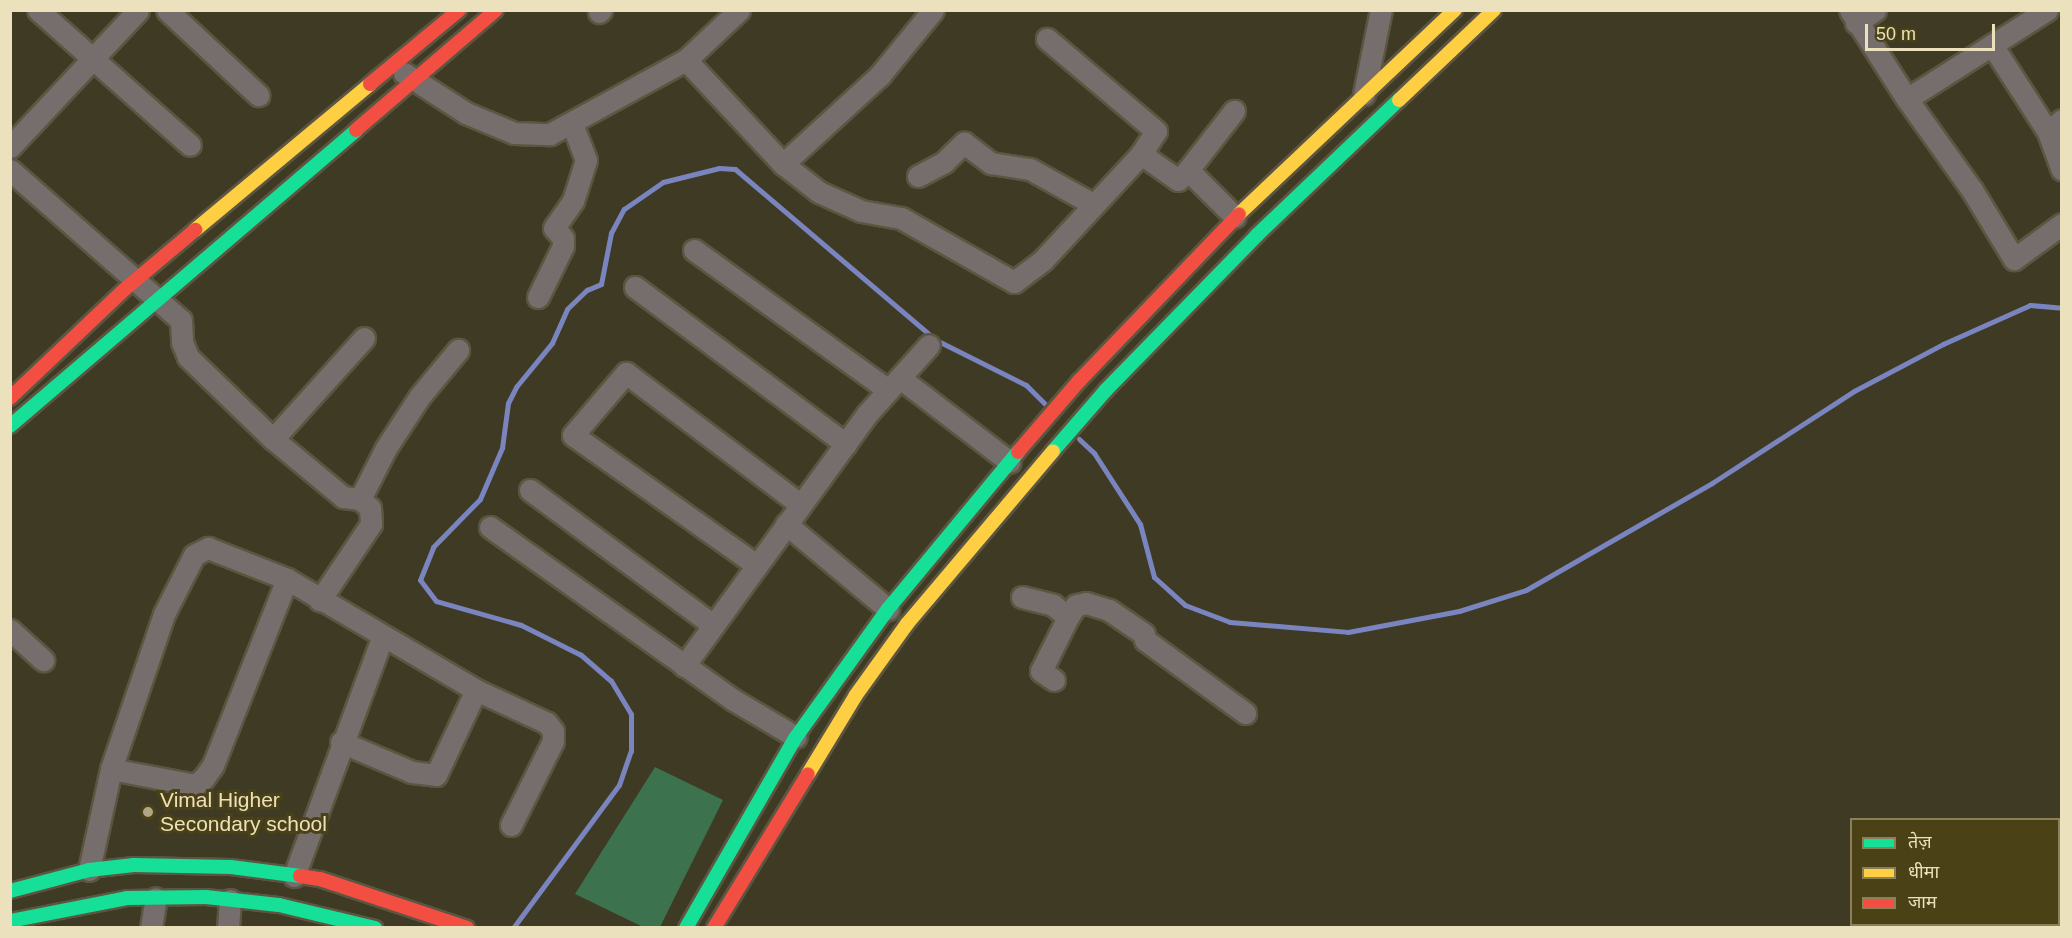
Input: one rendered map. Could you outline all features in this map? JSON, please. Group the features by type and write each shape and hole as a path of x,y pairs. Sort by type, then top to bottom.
{"main road":[{"path":"10,398 137,279 459,10"},
{"path":"10,426 411,80 496,10"},
{"path":"686,927 796,737 888,609 1010,462 1079,381 1235,217 1455,10"},
{"path":"714,927 795,791 889,647 1054,448 1106,390 1355,142 1494,10"},
{"path":"10,891 90,870 134,865 231,867 320,879 467,927"},
{"path":"10,921 127,898 156,898 230,900 330,921 375,927"}],"street":[{"path":"38,10 190,145"},
{"path":"10,147 138,10"},
{"path":"167,10 258,95"},
{"path":"395,64 411,80 466,113 514,133 550,134 686,60 739,10"},
{"path":"783,164 880,75 933,10"},
{"path":"1355,142 1381,10"},
{"path":"1875,10 1853,17 1907,99 1972,190 2014,259 2061,224"},
{"path":"1907,99 2047,10"},
{"path":"686,60 783,164 819,192 861,211 901,218 1014,282 1043,260 1141,154 1156,131 1047,39"},
{"path":"1992,45 2055,126 2061,170"},
{"path":"1141,154 1178,180 1234,111"},
{"path":"538,297 563,246 563,238 554,228 573,201 586,160 572,124"},
{"path":"918,176 944,162 964,143 991,163 1030,169 1093,204"},
{"path":"10,170 137,279 181,320 182,342 188,357 273,439 344,497 360,498 370,508 371,524 320,600"},
{"path":"1188,170 1235,217"},
{"path":"694,250 1010,462"},
{"path":"635,287 846,444"},
{"path":"273,439 364,338"},
{"path":"684,666 755,564 846,444 929,345"},
{"path":"360,498 386,448 420,396 458,350"},
{"path":"755,564 573,435 626,373 801,505"},
{"path":"530,490 713,625"},
{"path":"786,524 888,609"},
{"path":"490,527 684,666 796,737"},
{"path":"90,870 111,769 164,614 194,555 208,548 287,579 477,690 547,723 553,731 553,741 511,825"},
{"path":"111,769 195,785 203,779 213,765 287,579"},
{"path":"1022,597 1053,605 1068,617"},
{"path":"1054,680 1041,672 1068,617 1076,605 1086,603 1109,610 1245,713"},
{"path":"10,630 43,660"},
{"path":"294,876 341,741 383,636"},
{"path":"341,741 412,772 436,775 477,690"},
{"path":"151,927 156,898"},
{"path":"228,927 230,900"}],"green space":[{"path":"655,767 723,800 660,927 643,927 575,894"}],"waterway":[{"path":"513,928 619,785 631,751 631,714 611,681 581,655 521,625 436,601 420,580 433,547 480,499 502,448 508,403 516,387 552,343 567,309 587,290 601,284 611,233 624,209 663,182 719,168 735,169 936,340 1026,385 1045,404"},
{"path":"1079,439 1094,453 1140,524 1154,577 1185,605 1230,622 1348,632 1459,611 1526,590 1712,483 1854,391 1943,344 2030,305 2062,308"}],"traffic: fast":[{"path":"1053,451 1106,390 1257,235 1399,100"},
{"path":"10,426 356,130"},
{"path":"686,928 796,737 888,609 1018,452"},
{"path":"10,891 89,870 134,865 231,867 300,876"},
{"path":"10,921 127,898 206,897 279,905 375,928"}],"traffic: slow":[{"path":"1239,214 1455,10"},
{"path":"1399,100 1494,10"},
{"path":"195,230 370,84"},
{"path":"808,774 856,695 907,624 1053,451"}],"traffic: jam":[{"path":"370,84 459,10"},
{"path":"356,130 496,10"},
{"path":"1018,452 1079,381 1239,214"},
{"path":"10,398 125,289 195,230"},
{"path":"714,928 808,774"},
{"path":"300,876 320,879 467,928"}],"place":[{"name":"Vimal Higher Secondary school","path":"148,812"}]}
